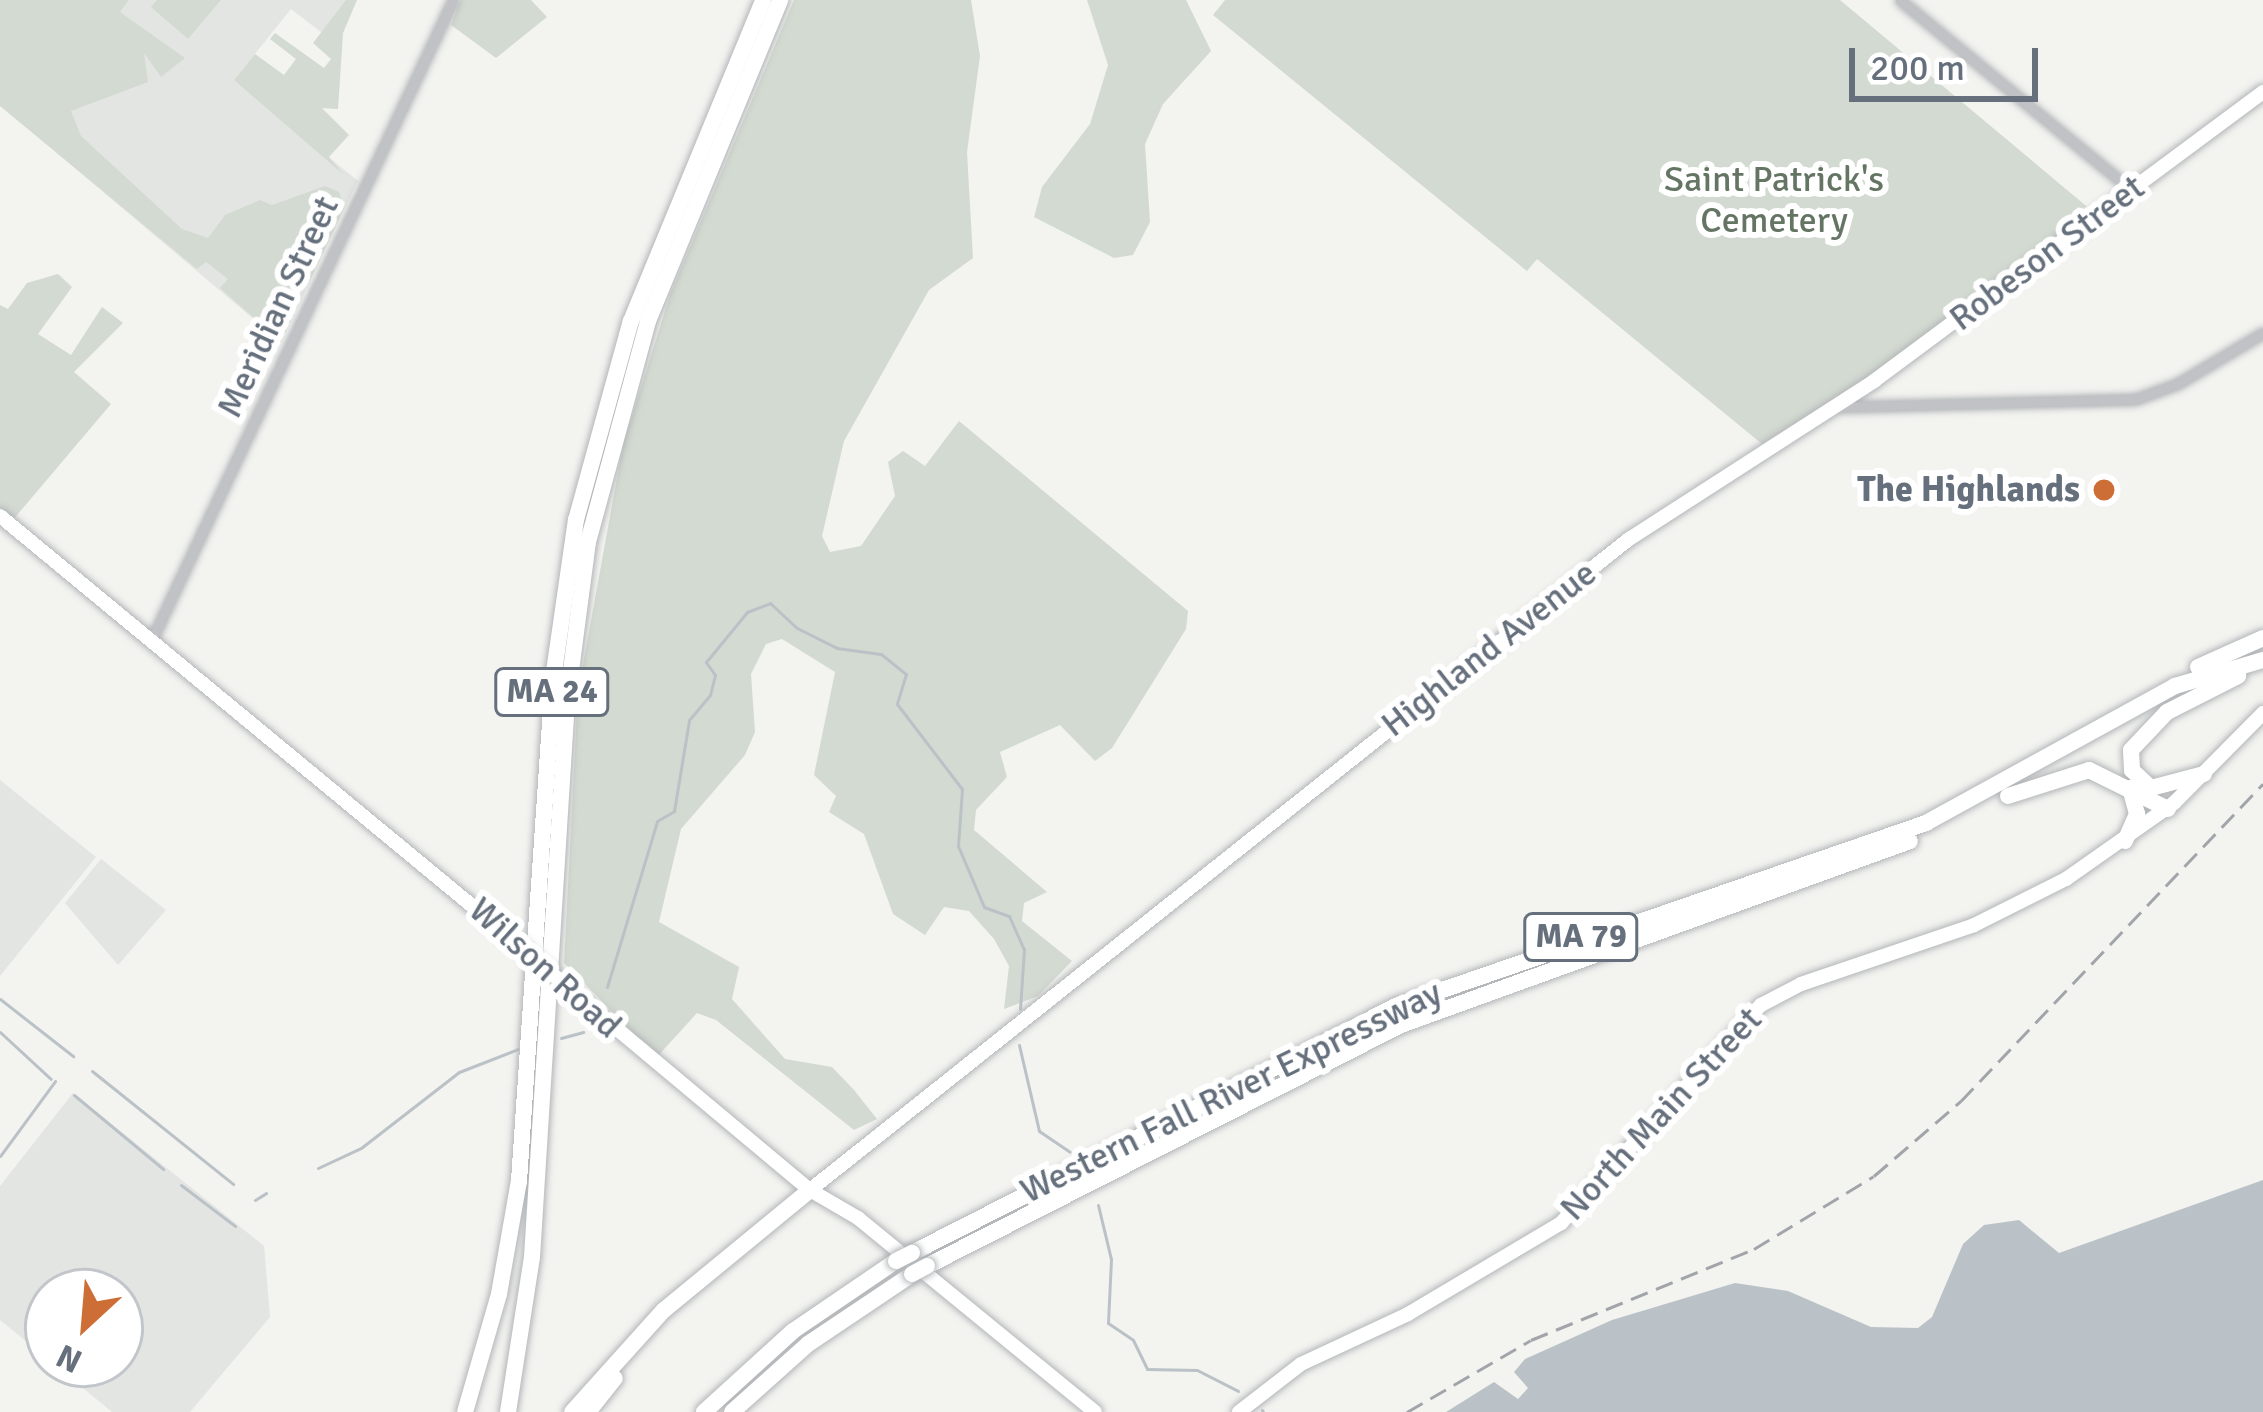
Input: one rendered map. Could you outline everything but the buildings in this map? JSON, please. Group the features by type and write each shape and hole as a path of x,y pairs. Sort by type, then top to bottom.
{"highway":[{"name":"MA 24","path":"465,1412 499,1294 519,1181 553,679 576,520 639,299 763,0"},
{"name":"MA 24","path":"508,1412 532,1257 565,724 588,542 648,321 780,0"},
{"path":"2128,713 2172,682 2263,638"},
{"name":"Western Fall River Expressway","path":"704,1412 802,1324 904,1257 1396,1006 1926,824 2196,677 2263,660"},
{"name":"Western Fall River Expressway","path":"731,1412 817,1337 920,1270 1401,1025 1926,835 2008,796 2162,705 2263,671"},
{"path":"2125,841 2137,810 2130,758 2143,731 2238,676"},
{"path":"2008,796 2078,770 2168,789 2204,774"},
{"path":"2133,783 2168,809"},
{"path":"572,1412 708,1274 810,1190"},
{"path":"588,1412 708,1274"}],"main road":[{"name":"Robeson Street","path":"1829,411 2263,92"},
{"name":"Highland Avenue","path":"810,1190 1627,540 1829,411"},
{"name":"Wilson Road","path":"0,516 153,637 810,1190 858,1218 1095,1412"},
{"name":"North Main Street","path":"1239,1412 1301,1364 1408,1314 1561,1223 1750,1015 1778,994 2006,912 2125,841 2168,809 2263,713"}],"street":[{"name":"Meridian Street","path":"153,637 453,0"},
{"path":"1900,0 2131,190"},
{"name":"Highland Avenue","path":"1829,411 1870,402 2136,399 2177,385 2263,332"}],"shaded area":[{"path":"129,0 357,0 330,39 291,9 234,80 358,181 281,342 25,126"},
{"path":"0,780 96,857 0,976"},
{"path":"101,859 166,910 118,965 65,903"},
{"path":"73,1093 264,1246 270,1317 190,1412 112,1412 83,1388 144,1388 144,1268 24,1268 24,1340 0,1320 0,1186"},
{"path":"2263,1180 2263,1412 1446,1412 1494,1382 1518,1399 1528,1388 1514,1372 1525,1359 1612,1320 1735,1283 1788,1291 1871,1327 1918,1328 1932,1317 1963,1244 1984,1225 2019,1220 2059,1253"}],"green space":[{"path":"0,0 129,0 120,12 185,58 161,77 144,53 148,82 71,111 81,136 182,229 208,238 225,215 260,200 272,205 325,186 339,192 344,208 308,285 295,280 279,306 292,318 281,342 220,288 228,279 206,262 197,269 0,106"},
{"path":"157,0 221,0 188,39 151,7"},
{"path":"346,0 357,0 343,33 338,109 322,108 349,135 329,157 344,175 234,80 255,54 284,75 296,59 270,39 275,33 324,68 331,59 313,43"},
{"path":"460,0 531,0 547,17 496,58 451,25"},
{"path":"794,0 971,0 980,56 967,152 973,258 929,290 844,441 822,536 830,552 861,546 895,496 888,462 903,451 925,466 959,421 1188,611 1186,629 1112,748 1095,761 1060,725 1000,752 1007,777 976,810 974,830 1047,892 1024,903 1022,921 1072,961 1038,996 1004,1009 1009,966 994,939 969,911 944,907 925,935 893,914 864,834 829,812 836,796 814,775 835,672 782,639 766,644 751,674 755,732 745,755 681,829 659,922 739,967 732,999 785,1059 832,1067 877,1119 854,1130 716,1020 697,1013 657,1057 564,963 578,692 623,445 670,295"},
{"path":"1087,0 1186,0 1211,51 1163,104 1145,144 1150,222 1133,255 1114,258 1034,217 1042,187 1090,124 1108,65"},
{"name":"Saint Patrick's Cemetery","path":"1225,0 1840,0 2091,210 1856,386 1762,444 1537,259 1527,271 1213,15"},
{"path":"58,274 72,287 38,334 71,355 102,307 123,323 74,372 111,404 12,521 0,511 0,305 8,309 27,283"}],"waterway":[{"path":"607,987 657,821 674,811 689,720 710,695 715,675 706,662 747,612 770,603 797,628 837,648 881,654 906,674 897,704 962,789 958,846 984,907 1009,916 1024,949 1020,1009"},
{"path":"0,999 73,1056"},
{"path":"0,1032 51,1079"},
{"path":"561,1038 583,1032"},
{"path":"1019,1045 1039,1131 1070,1152"},
{"path":"318,1168 361,1148 459,1072 518,1049"},
{"path":"92,1071 233,1184"},
{"path":"0,1156 55,1081"},
{"path":"74,1095 163,1169"},
{"path":"181,1185 235,1226"},
{"path":"255,1200 266,1193"},
{"path":"1098,1205 1111,1259 1108,1323 1133,1340 1147,1369 1197,1370 1238,1391"}],"railway":[{"path":"1407,1412 1531,1340 1754,1249 1874,1176 1961,1101 2263,784"}],"place":[{"name":"The Highlands","path":"2104,490"}]}
